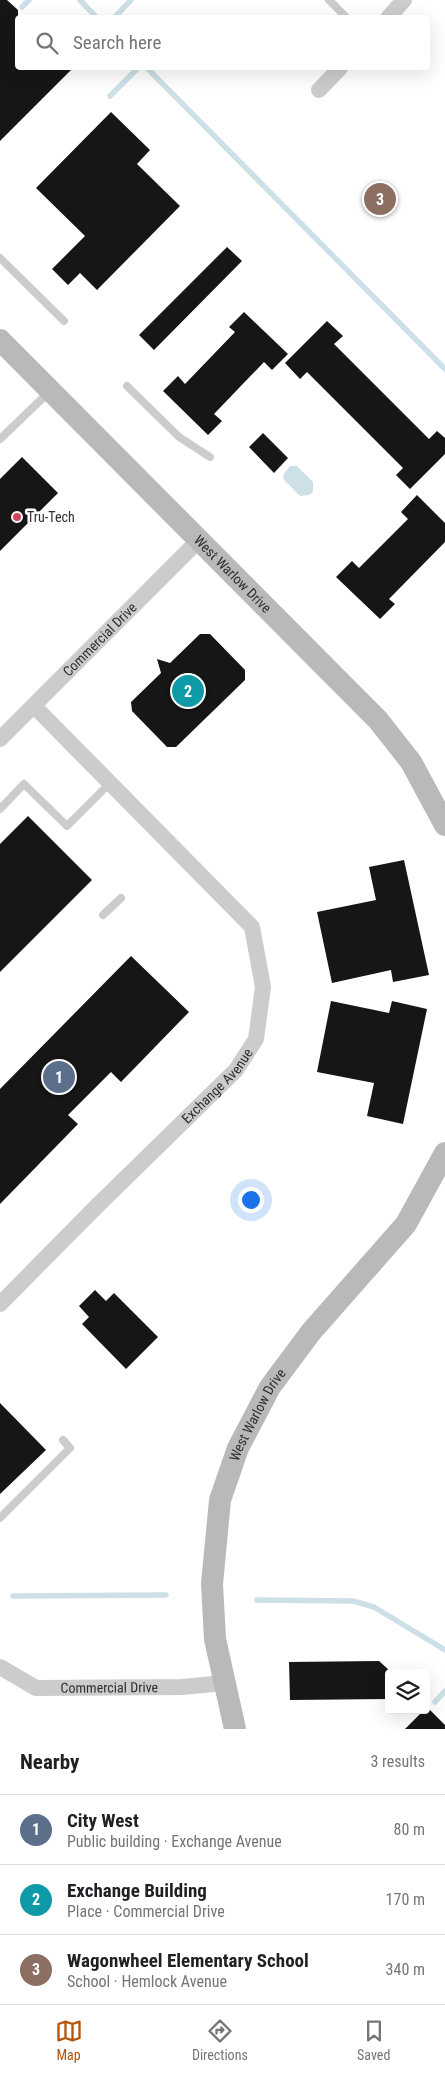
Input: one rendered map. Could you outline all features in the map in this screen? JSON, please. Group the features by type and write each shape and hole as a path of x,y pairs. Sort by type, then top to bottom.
{"street":[{"path":"391,15 404,0"},
{"path":"319,90 338,70"},
{"name":"West Warlow Drive","path":"0,340 378,720 411,762 445,825"},
{"name":"Commercial Drive","path":"0,739 199,540"},
{"name":"Exchange Avenue","path":"0,1304 94,1208 236,1070 256,1039 263,987 252,927 34,706"},
{"name":"West Warlow Drive","path":"235,1729 215,1639 212,1584 220,1500 238,1448 270,1387 311,1332 406,1224 445,1153"},
{"name":"Commercial Drive","path":"0,1667 36,1688 182,1687 224,1683"}],"lane":[{"path":"329,0 344,15"},
{"path":"0,258 64,321"},
{"path":"127,386 179,437 210,457"},
{"path":"0,439 50,391"},
{"path":"0,809 24,784 67,826 110,783"},
{"path":"103,915 121,898"},
{"path":"0,1518 70,1448 63,1440"}],"shaded area":[{"path":"290,466 297,466 313,482 313,492 309,495 300,496 284,480 283,475"}],"building":[{"path":"0,0 7,0 18,10 18,15 15,15 15,70 71,70 0,141"},
{"path":"111,112 150,150 137,164 180,206 97,290 80,273 68,285 52,269 85,236 36,188"},
{"path":"227,247 242,261 154,350 139,335"},
{"path":"244,312 288,354 272,370 264,362 214,414 222,421 208,435 163,391 178,376 185,384 235,332 229,327"},
{"path":"327,321 343,336 334,344 429,439 437,431 445,438 445,454 410,489 396,475 403,468 307,372 300,379 285,363"},
{"path":"263,433 288,458 274,473 249,447"},
{"name":"Tru-Tech","path":"22,457 58,493 0,551 0,479"},
{"path":"417,495 445,523 445,542 389,599 395,604 380,619 336,577 352,561 359,568 408,519 401,512"},
{"path":"200,634 210,634 245,670 245,680 176,747 167,747 132,711 131,702 161,673 157,659 170,663"},
{"path":"28,816 92,880 0,972 0,844"},
{"path":"404,860 429,975 393,982 391,970 332,983 317,912 376,900 369,867"},
{"path":"131,956 189,1012 121,1082 111,1072 68,1115 78,1124 0,1204 0,1089"},
{"path":"331,1001 389,1013 392,1001 427,1009 403,1124 367,1116 374,1083 317,1072"},
{"path":"95,1290 106,1301 114,1293 158,1337 126,1369 82,1324 89,1317 79,1306"},
{"path":"0,1403 46,1450 0,1494"},
{"path":"379,1661 388,1669 385,1669 385,1699 290,1700 289,1662"},
{"path":"430,1710 445,1725 445,1729 405,1729 420,1714 430,1714"}],"waterway":[{"path":"22,7 29,0"},
{"path":"80,0 94,15"},
{"path":"117,15 131,0"},
{"path":"110,96 136,70"},
{"path":"149,70 445,369"},
{"path":"13,1596 166,1595"},
{"path":"257,1600 353,1601 374,1607 445,1650"},
{"path":"435,1702 445,1691"}],"place":[{"name":"Wagonwheel Elementary School","path":"380,199"},
{"name":"Tru-Tech","path":"17,517"},
{"name":"Exchange Building","path":"188,691"},
{"name":"City West","path":"59,1077"}]}
